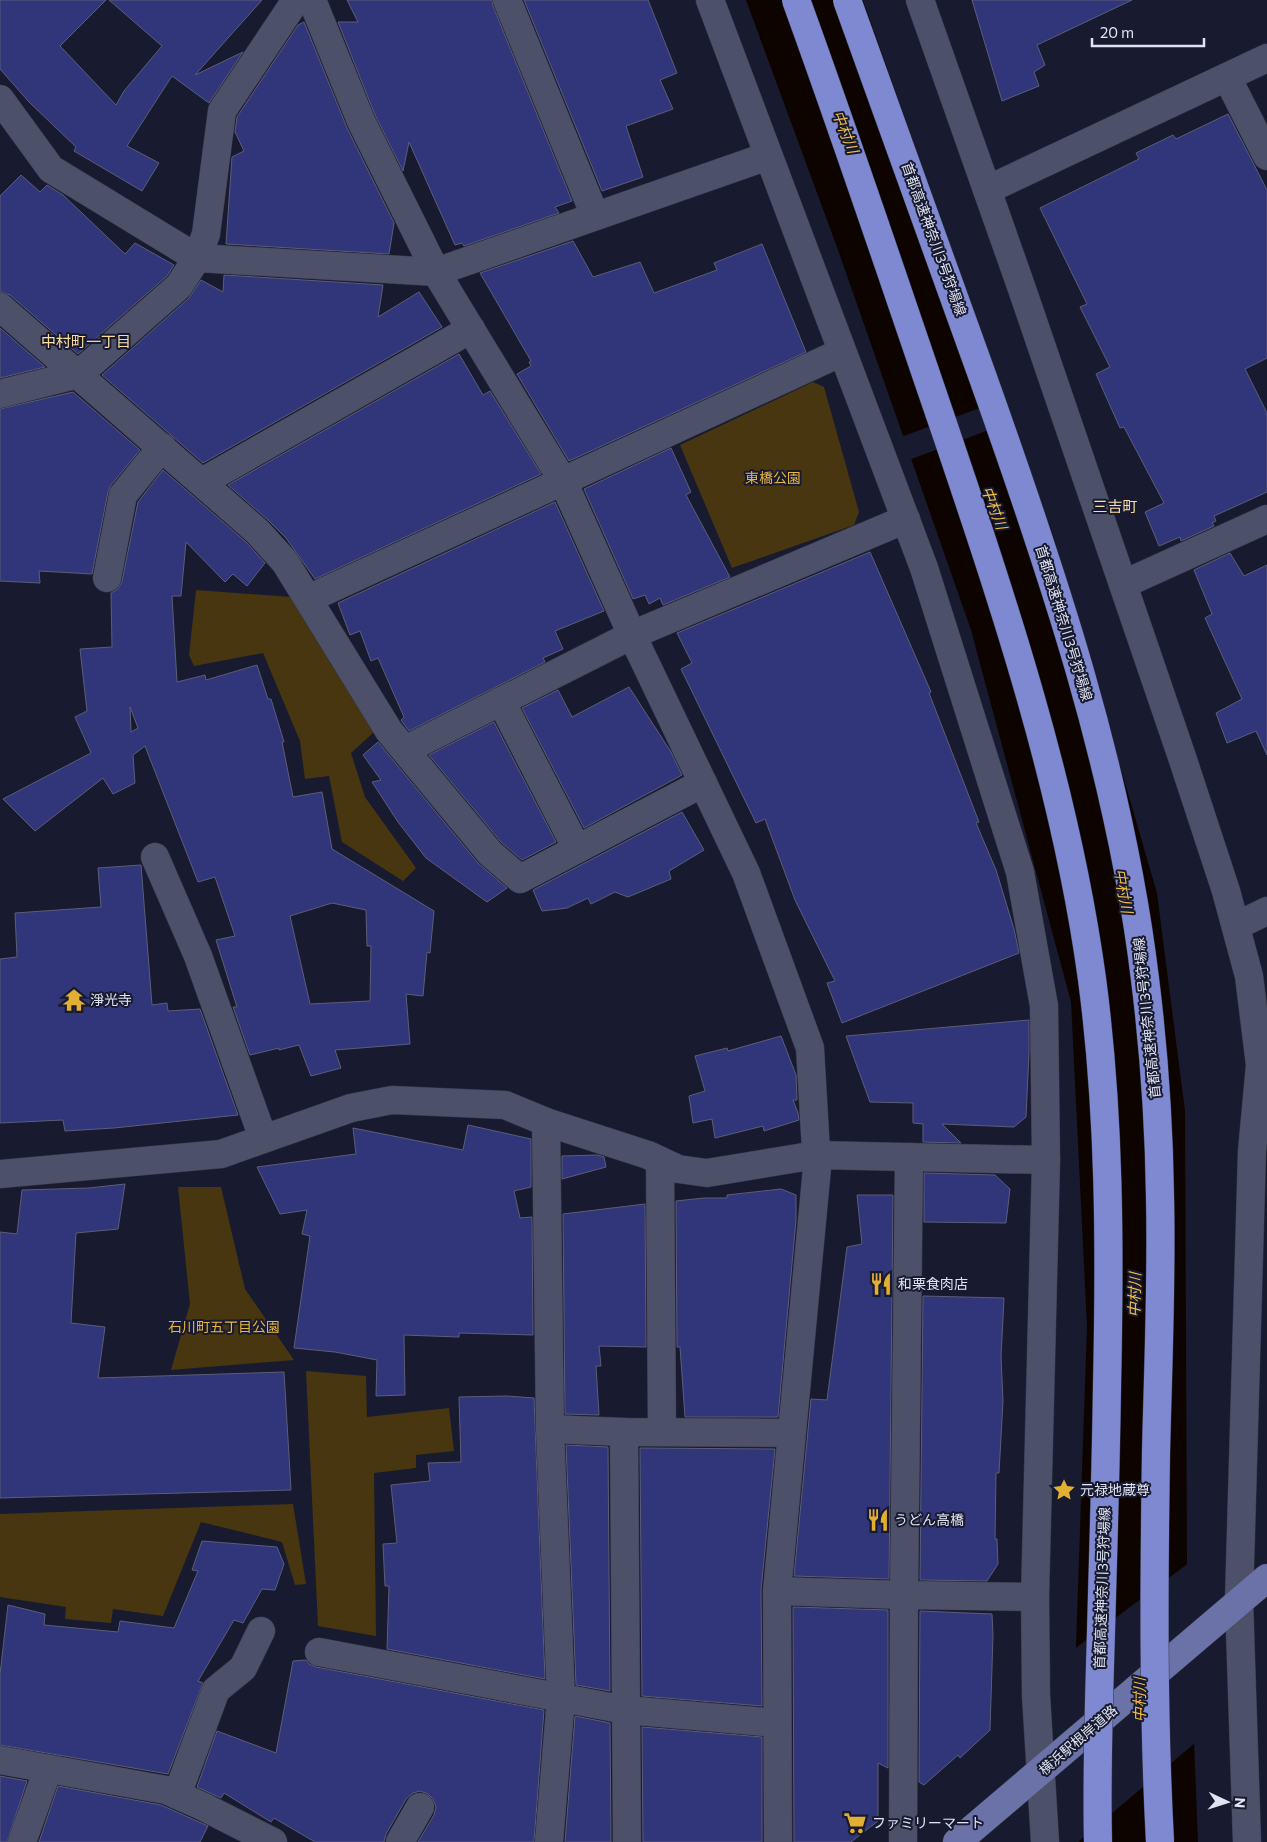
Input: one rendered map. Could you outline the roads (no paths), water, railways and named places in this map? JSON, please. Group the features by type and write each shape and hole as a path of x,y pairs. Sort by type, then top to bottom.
{"highway":[{"name":"首都高速神奈川3号狩場線","path":"796,0 840,121 970,503 1053,778 1075,876 1094,1001 1104,1097 1108,1202 1108,1362 1098,1711 1098,1842"},
{"name":"首都高速神奈川3号狩場線","path":"847,0 1007,445 1050,571 1105,766 1128,868 1145,978 1155,1081 1160,1198 1160,1330 1156,1452 1155,1594 1155,1711 1160,1842"}],"main road":[{"name":"横浜駅根岸道路","path":"957,1842 1267,1578"}],"street":[{"path":"0,394 79,374 179,286 197,258 206,234 222,111 296,0"},
{"path":"312,0 361,121 436,272 564,481 632,635 746,873 810,1048 817,1168 777,1591 778,1842"},
{"path":"507,0 594,216"},
{"path":"710,0 924,568 1020,872 1044,1006 1046,1160 1035,1597 1036,1695 1045,1842"},
{"path":"920,0 1124,584 1226,892 1248,976 1263,1069 1252,1151 1239,1600 1247,1842"},
{"path":"986,190 1267,58"},
{"path":"1228,76 1267,156"},
{"path":"0,100 51,169 197,258 436,272 768,156"},
{"path":"0,308 258,530 285,562 389,732 490,853 520,879 703,783"},
{"path":"202,482 471,329"},
{"path":"308,599 842,352"},
{"path":"107,578 123,495 162,448"},
{"path":"1124,584 1267,519"},
{"path":"405,750 632,635 906,520"},
{"path":"501,701 577,849"},
{"path":"155,856 198,956 263,1138"},
{"path":"1236,926 1267,911"},
{"path":"0,1174 221,1154 350,1108 392,1100 505,1105 546,1122 678,1169 707,1174 816,1155 1046,1160"},
{"path":"546,1122 550,1429 561,1698 549,1842"},
{"path":"904,1842 904,1595 909,1157"},
{"path":"660,1161 662,1432"},
{"path":"550,1429 624,1432 791,1433"},
{"path":"624,1432 627,1842"},
{"path":"777,1591 1035,1597"},
{"path":"177,1795 216,1690 243,1668 261,1631"},
{"path":"319,1652 626,1710 777,1723"},
{"path":"0,1760 166,1790 177,1795 229,1832 273,1842"},
{"path":"22,1842 48,1769"},
{"path":"400,1842 420,1807"}],"water":[{"name":"中村川","path":"746,0 863,0 1053,535 1157,893 1185,1111 1187,1561 1198,1842 1074,1842 1071,1791 1087,1326 1071,1002 971,630 838,250"}],"place":[{"name":"淨光寺","path":"74,1000"},
{"name":"和栗食肉店","path":"881,1284"},
{"name":"元禄地蔵尊","path":"1064,1490"},
{"name":"うどん高橋","path":"878,1520"},
{"name":"ファミリーマート","path":"855,1823"}],"district":[{"name":"中村町一丁目","path":"86,342"},
{"name":"三吉町","path":"1115,507"}],"park label":[{"name":"東橋公園","path":"773,478"},
{"name":"石川町五丁目公園","path":"224,1327"}]}
